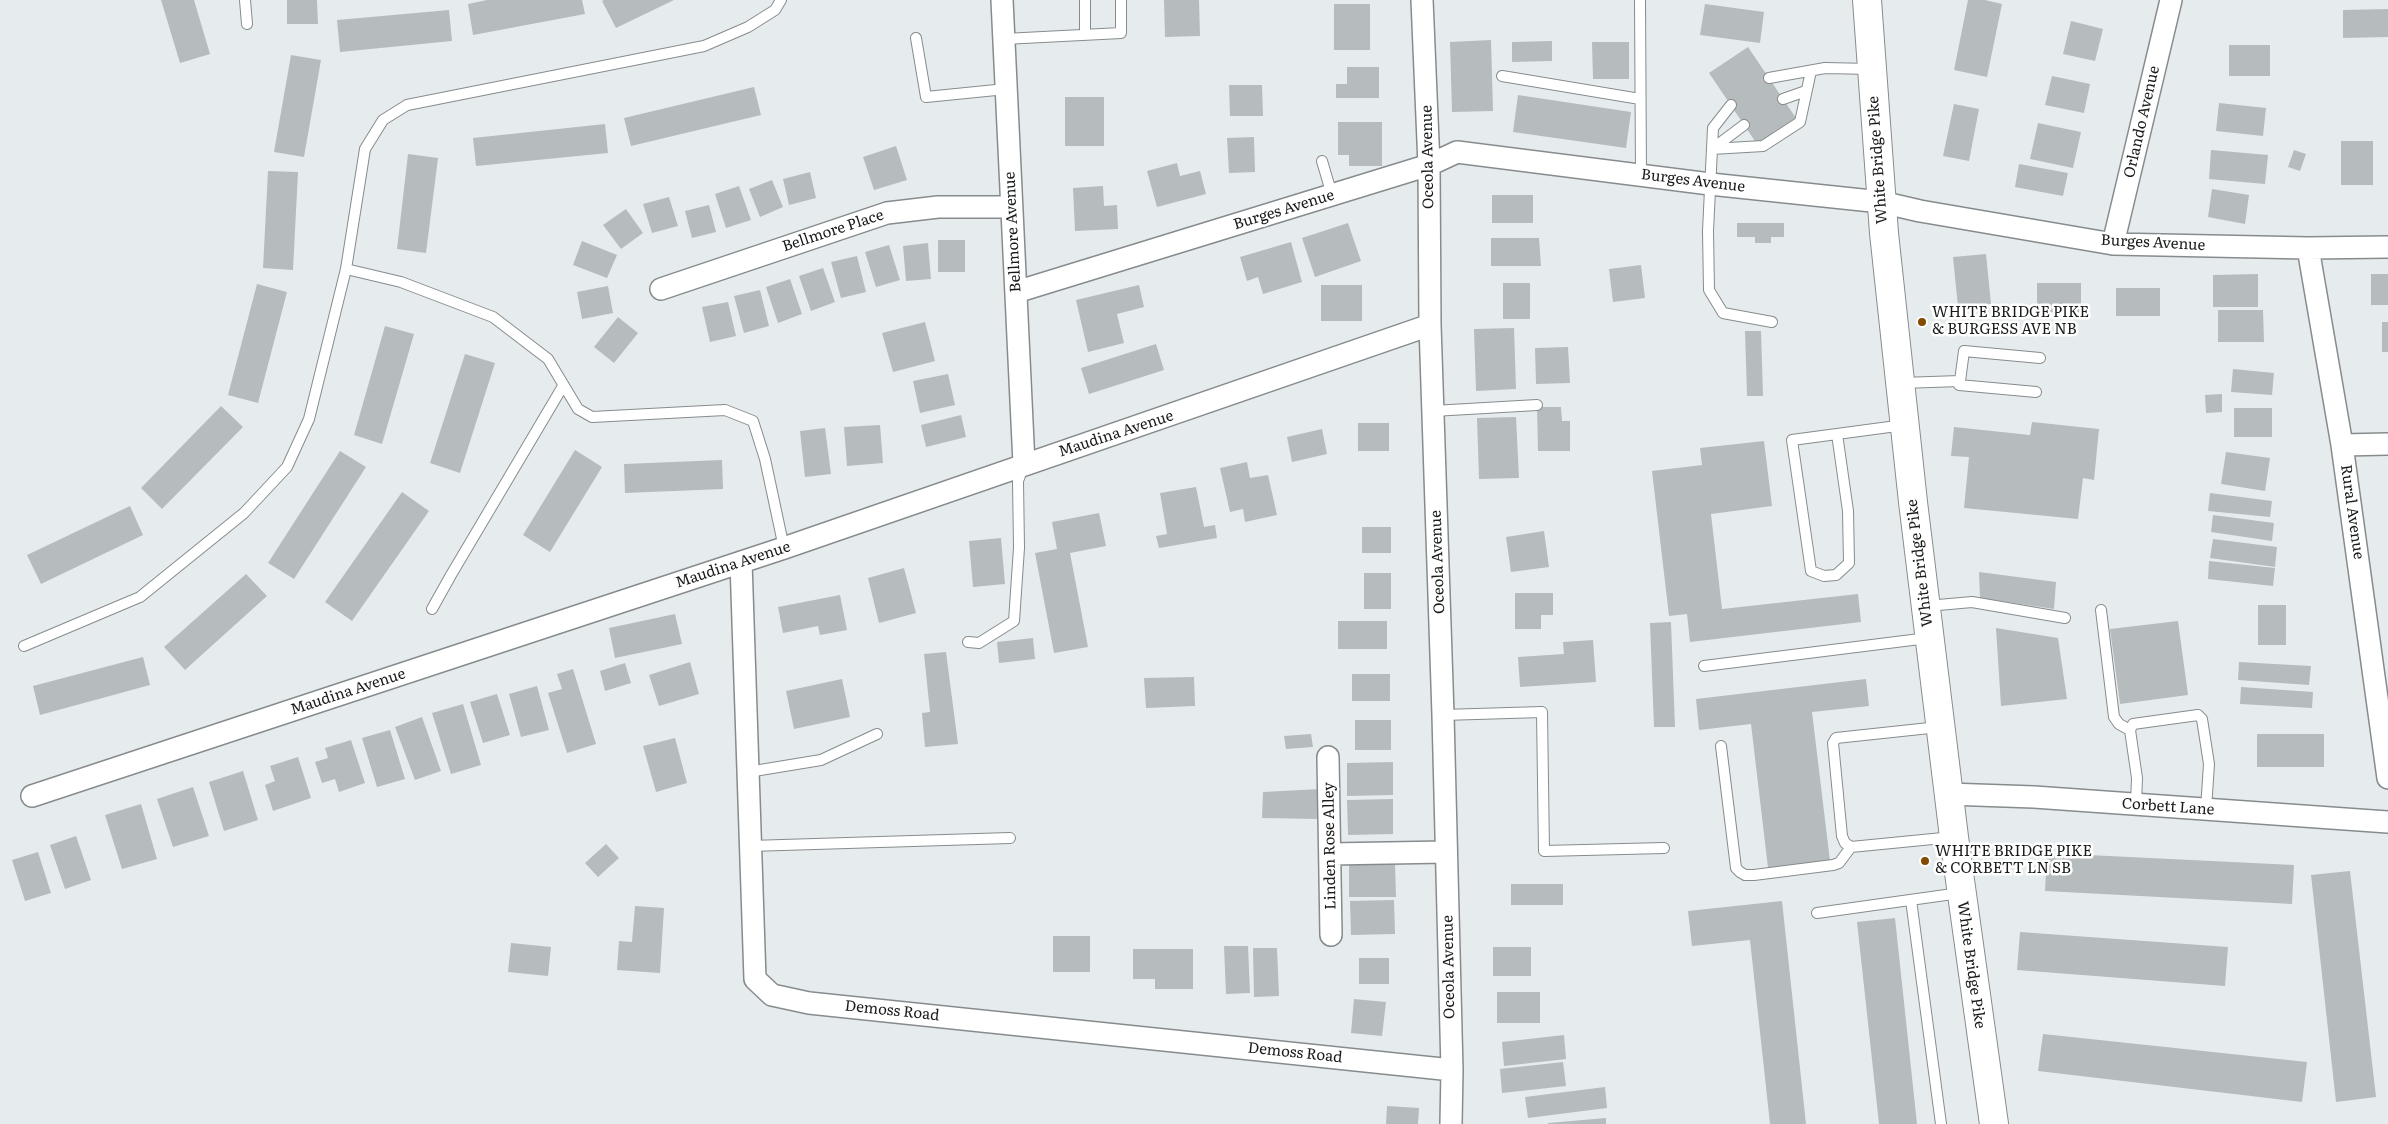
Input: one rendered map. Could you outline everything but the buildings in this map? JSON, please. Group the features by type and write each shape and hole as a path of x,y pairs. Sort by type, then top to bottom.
{"main road":[{"name":"White Bridge Pike","path":"1868,0 1881,202 1900,383 1948,794 1994,1124"}],"street":[{"name":"Bellmore Avenue","path":"1002,0 1010,207 1024,464"},
{"name":"Oceola Avenue","path":"1422,0 1429,165 1430,325 1443,715 1452,1070 1451,1124"},
{"name":"Orlando Avenue","path":"2113,244 2171,0"},
{"name":"Burges Avenue","path":"1016,292 1429,165 1457,152 1710,184 1881,202 2113,244 2308,248 2388,246"},
{"name":"Bellmore Place","path":"661,289 886,213 938,207 1010,207"},
{"name":"Rural Avenue","path":"2308,248 2342,445 2388,778"},
{"name":"Maudina Avenue","path":"32,796 784,548 1024,464 1105,439 1430,325"},
{"path":"2342,445 2388,444"},
{"name":"Demoss Road","path":"741,562 755,979 772,995 809,1003 1452,1070"},
{"name":"Linden Rose Alley","path":"1328,757 1331,935"},
{"name":"Corbett Lane","path":"1948,794 2034,797 2388,822"},
{"path":"1330,854 1446,852"}],"lane":[{"path":"245,0 247,24"},
{"path":"24,646 140,597 244,513 288,467 309,420 346,269 365,149 383,120 407,105 704,46 748,27 775,10 781,0"},
{"path":"1085,0 1085,35"},
{"path":"1004,39 1121,33 1121,0"},
{"path":"1640,0 1641,175"},
{"path":"916,38 926,97 1006,90"},
{"path":"1769,78 1825,68 1872,69"},
{"path":"1712,149 1763,146 1800,122 1811,71"},
{"path":"1502,76 1640,99"},
{"path":"1783,100 1806,91"},
{"path":"1731,105 1713,128 1710,184 1709,290 1723,313 1772,322"},
{"path":"1712,149 1744,125"},
{"path":"1322,160 1332,195"},
{"path":"346,269 401,282 493,317 548,359 578,409 592,417 725,410 753,421 766,459 784,548"},
{"path":"2036,392 1960,385 1960,380 1964,351 2040,358"},
{"path":"1900,383 1960,380"},
{"path":"432,610 563,386"},
{"path":"1433,410 1537,405"},
{"path":"1837,434 1848,511 1849,563 1836,575 1824,576 1811,570 1792,440 1837,434 1905,425"},
{"path":"968,642 979,643 1014,621 1019,548 1018,481 1024,464"},
{"path":"1926,606 1972,602 2065,618"},
{"path":"2101,610 2114,717 2119,724 2130,730"},
{"path":"1704,666 1929,638"},
{"path":"1443,715 1542,712 1544,851 1664,848"},
{"path":"2136,804 2137,778 2130,730 2133,724 2198,715 2202,719 2209,764 2206,809"},
{"path":"1940,727 1836,738 1833,743 1842,836 1845,843 1852,847 1954,837"},
{"path":"748,772 821,760 877,734"},
{"path":"1721,746 1736,868 1740,872 1745,875 1754,875 1833,865 1839,863 1852,847"},
{"path":"750,846 1010,838"},
{"path":"1817,913 1961,893"},
{"path":"1911,900 1941,1124"}],"place":[{"name":"WHITE BRIDGE PIKE & BURGESS AVE NB","path":"1922,322"},
{"name":"WHITE BRIDGE PIKE & CORBETT LN SB","path":"1925,861"}]}
